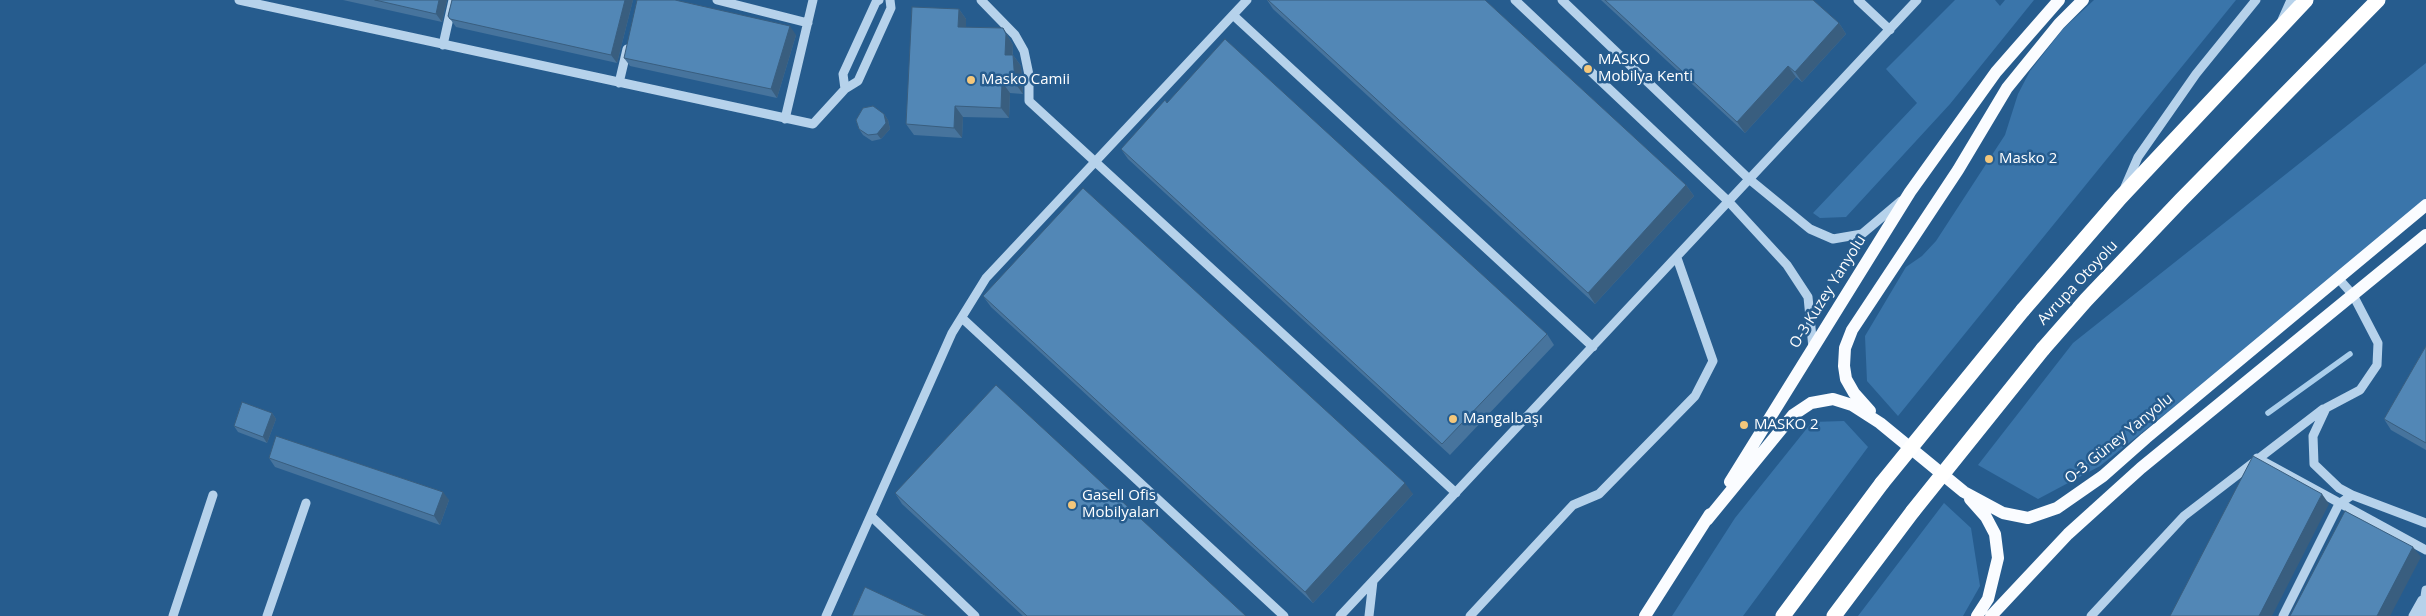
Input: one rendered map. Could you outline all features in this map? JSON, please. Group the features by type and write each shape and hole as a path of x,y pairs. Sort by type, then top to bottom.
{"highway":[{"name":"Avrupa Otoyolu","path":"1782,616 1882,483 2023,310 2120,198 2306,0"},
{"name":"Avrupa Otoyolu","path":"1834,616 1913,510 2043,349 2086,300 2174,207 2378,0"}],"main road":[{"name":"O-3 Kuzey Yanyolu","path":"1645,616 1707,520 1910,192 1996,72 2059,0"},
{"path":"1880,423 1854,393 1846,379 1844,366 1846,348 1852,330 1958,170 2007,88 2059,24 2084,0"},
{"name":"O-3 Güney Yanyolu","path":"1880,423 1964,492 2003,513 2028,518 2057,508 2103,476 2426,205"},
{"path":"1991,616 2068,534 2141,468 2426,235"},
{"path":"1707,520 1793,415 1811,403 1833,400 1852,405 1880,423"},
{"path":"1964,492 1986,517 1995,534 1998,558 1988,599 1977,616"}],"street":[{"path":"240,0 262,2 619,83 813,124 845,88 858,81 891,8 890,0"},
{"path":"443,44 453,0"},
{"path":"717,0 808,23"},
{"path":"785,119 813,0"},
{"path":"845,88 843,74 876,2 879,0"},
{"path":"981,0 1008,27 1021,45 1029,75 1029,101 1456,493"},
{"path":"826,616 952,333 986,278 1247,0"},
{"path":"1515,0 1729,202 1787,264 1808,297 1813,348"},
{"path":"1562,0 1748,178 1810,229 1833,239 1862,234 1910,192"},
{"path":"1858,0 1890,30"},
{"path":"1340,616 1677,258 1729,202 1748,178 1917,0"},
{"path":"2120,198 2138,157 2196,74 2256,0"},
{"path":"2278,29 2291,0"},
{"path":"1233,15 1593,347"},
{"path":"619,83 630,37"},
{"path":"1470,616 1573,505 1599,494 1696,396 1713,361 1677,258"},
{"path":"2090,616 2184,516 2257,458 2326,408 2360,390 2377,365 2378,343 2353,295 2338,278"},
{"path":"962,318 1284,616"},
{"path":"2326,408 2313,436 2314,464 2339,488 2352,495 2426,523"},
{"path":"2243,484 2257,458"},
{"path":"2257,458 2426,550"},
{"path":"173,616 212,495"},
{"path":"2283,616 2339,504 2352,495"},
{"path":"267,616 306,503"},
{"path":"871,516 975,616"},
{"path":"1369,616 1373,581"},
{"path":"2413,616 2426,592"},
{"path":"2422,616 2426,592"}],"shaded area":[{"path":"1955,0 1995,0 2000,6 2005,0 2034,0 1950,104 1846,217 1820,218 1813,213 1917,103 1886,69"},
{"path":"2094,0 2236,0 1898,416 1867,381 1865,336 1906,267 1922,256 1936,241 2005,135 2018,94 2030,71 2063,29"},
{"path":"2426,63 2426,206 2100,466 2038,499 1978,465 2073,343"},
{"path":"1844,421 1868,447 1743,616 1672,616 1735,518 1812,422"},
{"path":"1944,503 1971,528 1980,586 1963,616 1858,616"}],"building":[{"path":"375,0 439,0 436,14"},
{"path":"452,0 625,0 611,55 450,19 448,16"},
{"path":"637,0 675,0 790,26 771,89 624,58"},
{"path":"1268,0 1485,0 1686,185 1588,293"},
{"path":"1605,0 1813,0 1839,23 1795,72 1788,66 1737,122"},
{"name":"Masko Camii","path":"912,7 959,9 958,27 1003,28 1006,34 1005,55 1013,55 1015,83 1002,82 1001,108 955,106 954,128 906,124"},
{"path":"1225,39 1547,334 1442,444 1121,149 1165,100 1167,103"},
{"path":"873,106 884,114 886,123 877,134 868,135 859,129 856,120 863,108"},
{"path":"1083,188 1405,483 1305,592 983,296"},
{"path":"2426,346 2426,443 2384,419"},
{"path":"996,385 1246,616 1027,616 895,493"},
{"path":"242,402 272,413 263,437 234,426"},
{"path":"276,436 443,492 434,516 269,458"},
{"path":"2253,456 2322,494 2259,616 2170,616"},
{"path":"2345,511 2413,547 2377,616 2290,616"},
{"path":"865,587 927,616 852,616"}],"waterway":[{"path":"2268,413 2350,354"}],"place":[{"name":"MASKO Mobilya Kenti","path":"1588,69"},
{"name":"Masko Camii","path":"971,80"},
{"name":"Masko 2","path":"1989,159"},
{"name":"Mangalbaşı","path":"1453,419"},
{"name":"MASKO 2","path":"1744,425"},
{"name":"Gasell Ofis Mobilyaları","path":"1072,505"}]}
